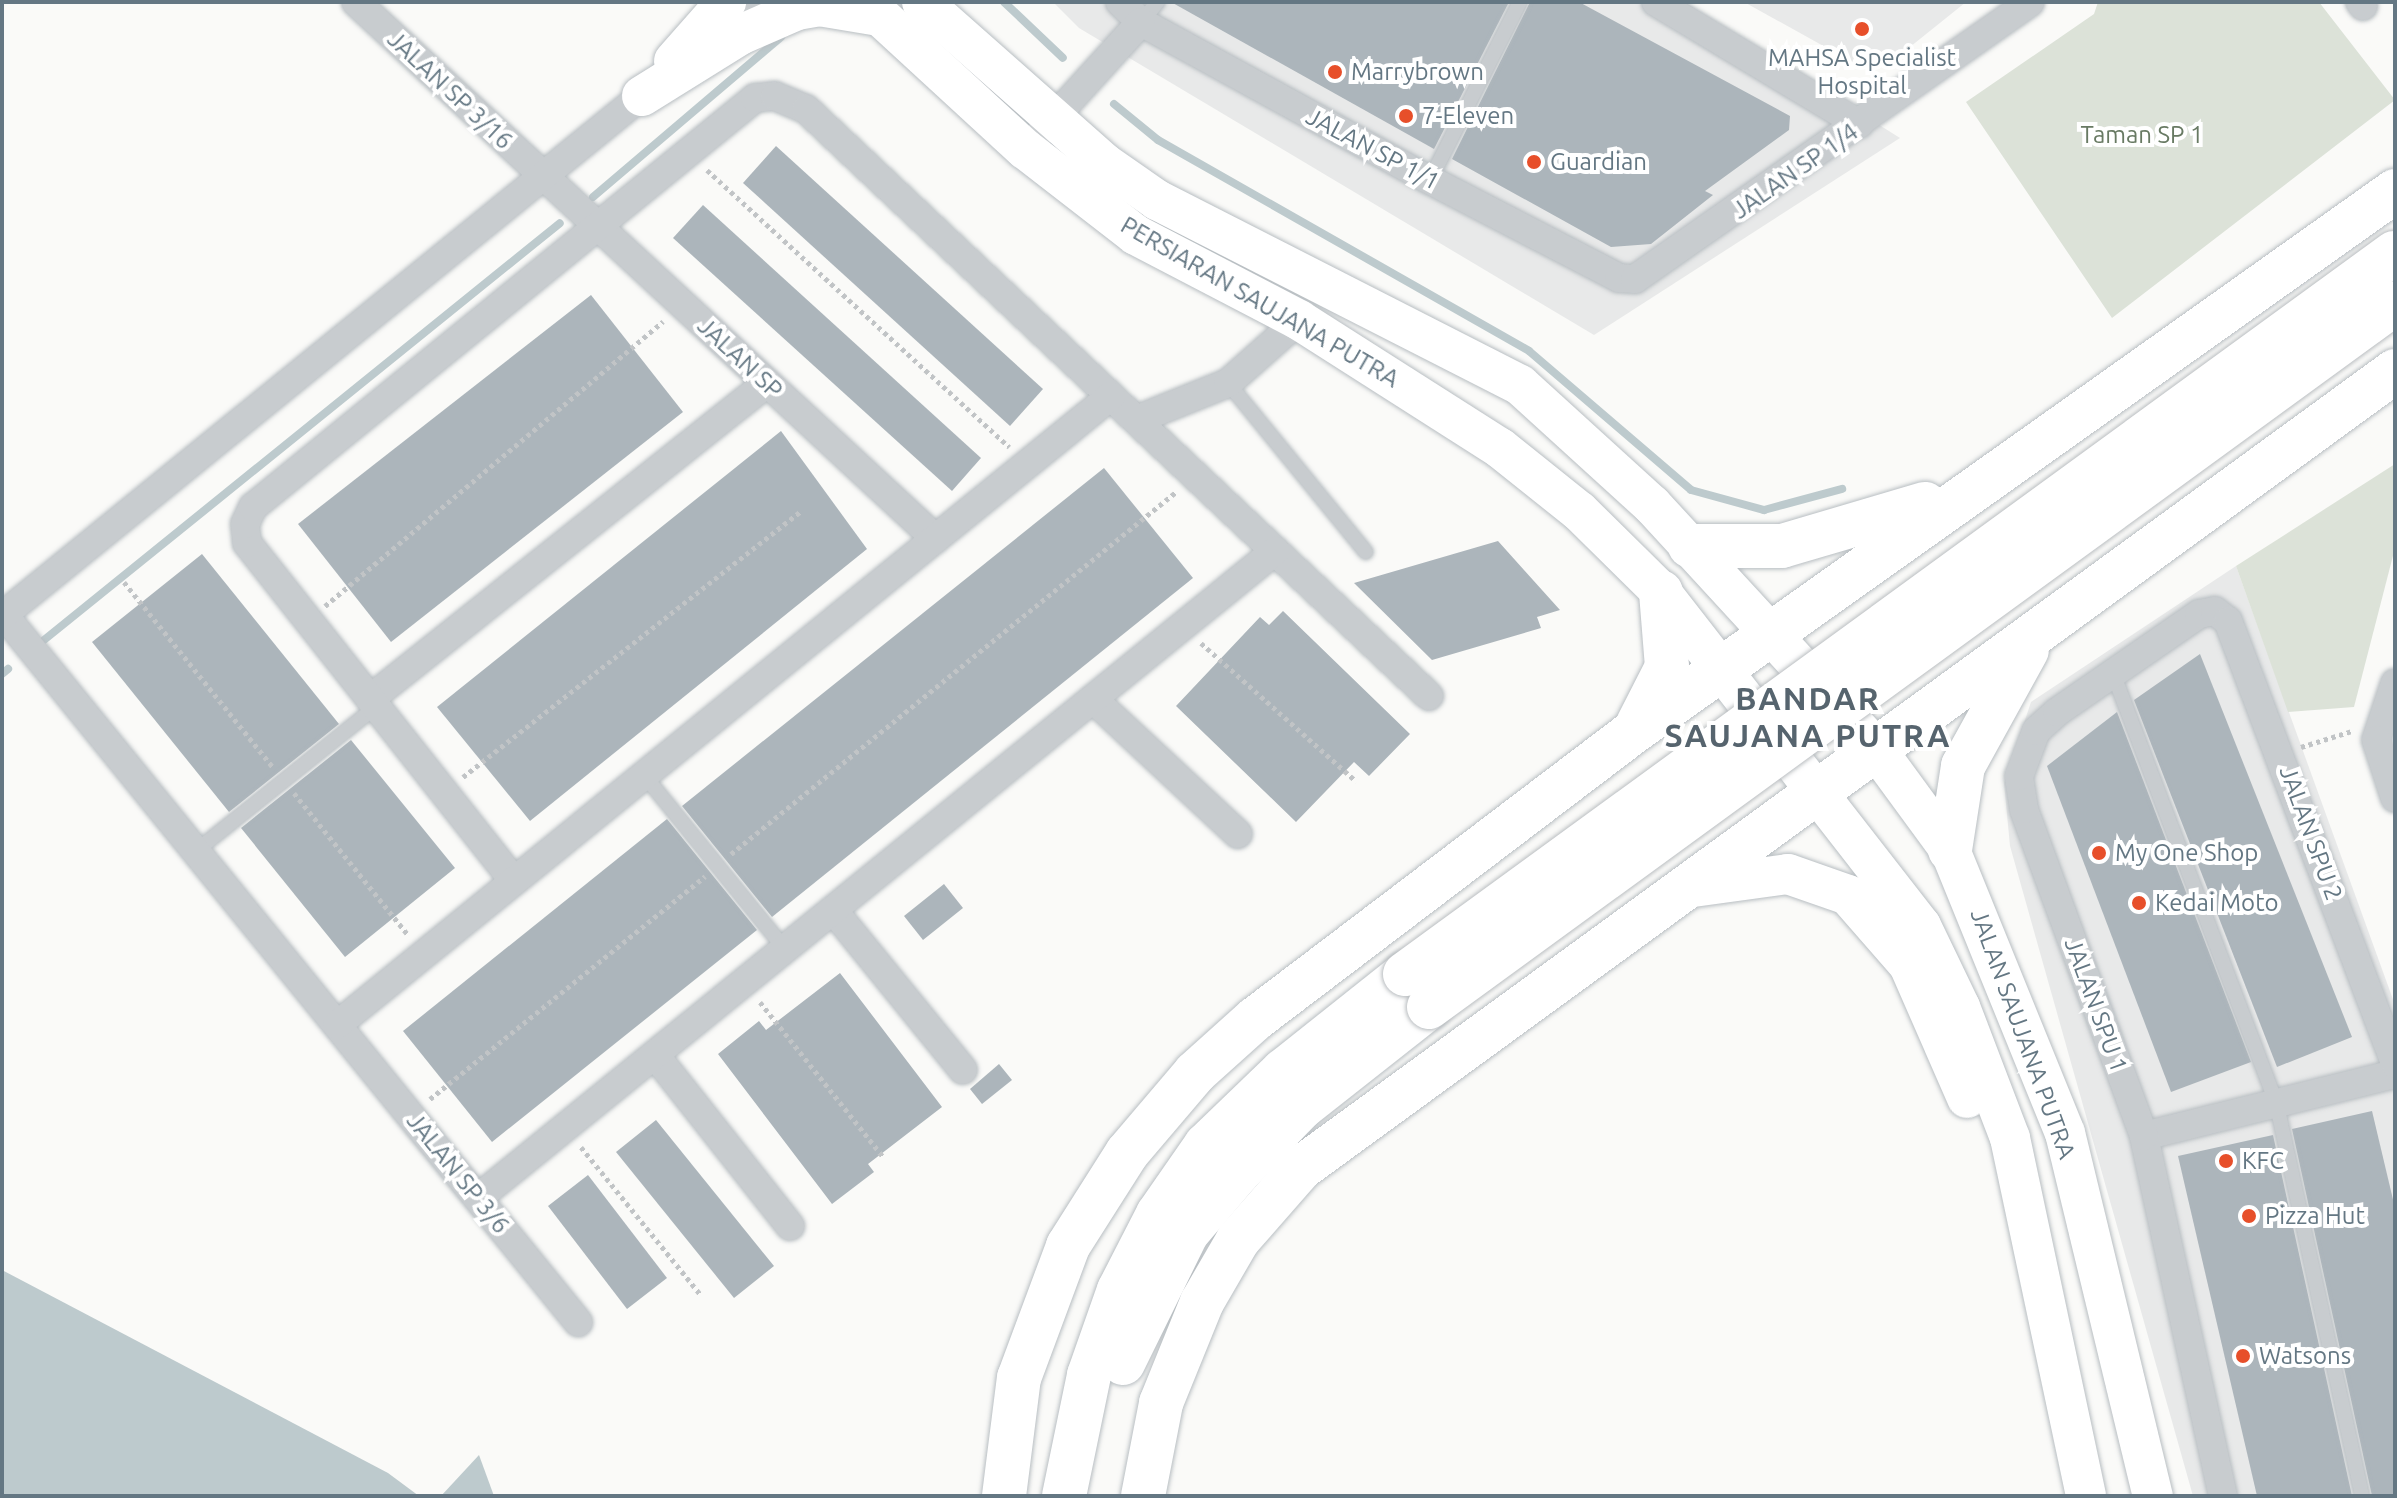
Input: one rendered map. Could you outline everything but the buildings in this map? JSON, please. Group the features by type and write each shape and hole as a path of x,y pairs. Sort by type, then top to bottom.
{"highway":[{"path":"1004,1496 1019,1378 1043,1302 1068,1246 1127,1153 1195,1073 1255,1019 1633,732 1986,478 2395,191"},
{"path":"1094,1496 1110,1395 1187,1233 1302,1107 1417,990 2395,253"},
{"path":"1064,1496 1089,1375 1119,1290 1158,1214 1206,1145 1283,1071 1417,990 2395,303"},
{"path":"1143,1496 1161,1403 1202,1302 1238,1240 1301,1168 2395,371"},
{"path":"1690,546 1782,546 1882,521 1986,478"},
{"path":"1633,732 1667,667 1661,592"},
{"path":"1950,850 1963,766 2039,630"}],"main road":[{"path":"642,96 726,2"},
{"name":"PERSIARAN SAUJANA PUTRA","path":"922,2 1052,120 1205,229 1520,385 1587,440 1771,632"},
{"path":"642,96 740,35 797,10 831,7 872,9"},
{"name":"PERSIARAN SAUJANA PUTRA","path":"872,9 1025,149 1136,235 1299,320 1500,448 1579,511 1661,592 1720,669"},
{"name":"JALAN SAUJANA PUTRA","path":"1771,632 1876,749 1950,850 2065,1133 2153,1496"},
{"name":"JALAN SAUJANA PUTRA","path":"1720,669 1921,926 2010,1138 2086,1496"},
{"path":"1686,888 1788,874 1848,895 1909,965 1998,1177 2027,1209"}],"street":[{"name":"JALAN SP 3/16","path":"356,2 544,177"},
{"path":"3,616 544,177 753,2"},
{"name":"JALAN SP 1/1","path":"1120,2 1150,12 1430,180 1619,278 1635,279"},
{"path":"1656,2 1859,124"},
{"name":"JALAN SP 1/4","path":"1635,279 2030,2"},
{"path":"1025,149 1150,12"},
{"path":"514,881 247,543 253,507 684,149 755,98 775,96 806,109 1429,696"},
{"name":"JALAN SP","path":"544,177 936,539"},
{"path":"1136,420 1228,383 1299,320"},
{"path":"373,703 767,383"},
{"path":"337,1025 1111,396"},
{"path":"478,1198 1275,551"},
{"name":"JALAN SPU 1","path":"2215,611 2113,673 2036,731 2019,776 2024,809 2144,1136 2223,1496"},
{"name":"JALAN SPU 2","path":"2215,611 2228,621 2282,756 2395,1062"},
{"name":"JALAN SP 3/6","path":"3,616 578,1322"},
{"path":"2395,683 2380,728 2383,773 2395,798"},
{"path":"1093,699 1238,834"},
{"path":"833,910 963,1070"},
{"path":"655,1055 790,1226"},
{"path":"2144,1136 2395,1074"}],"lane":[{"path":"1430,180 1520,2"},
{"path":"1228,383 1366,552"},
{"path":"2113,673 2276,1101 2362,1496"},
{"path":"196,851 373,703"},
{"path":"644,775 785,949"}],"path":[{"path":"684,149 1027,464"},
{"path":"308,620 682,305"},
{"path":"410,1115 1196,476"},
{"path":"444,792 800,512"},
{"path":"1183,626 1356,781"},
{"path":"2282,756 2330,734 2380,728"},
{"path":"745,982 884,1158"},
{"path":"565,1128 700,1294"}],"shaded area":[{"path":"1053,2 1684,2 1900,138 1594,335 1079,28"},
{"name":"MAHSA Specialist Hospital","path":"1744,2 1966,2 1900,55 1854,63"},
{"path":"2236,566 2395,1005 2395,1496 2193,1496 2010,846 2004,783 2031,702"},
{"path":"2,1270 388,1473 419,1496 2,1496"},
{"path":"479,1455 494,1496 441,1496"}],"green space":[{"name":"Taman SP 1","path":"2098,2 2319,2 2395,100 2112,318 1966,102 2094,14"},
{"path":"2395,464 2395,548 2354,707 2288,712 2236,566"}],"waterway":[{"path":"1004,2 1063,58"},
{"path":"593,197 781,37"},
{"path":"1114,104 1158,140 1529,351 1691,490 1764,510 1842,489"},
{"path":"44,640 560,223"},
{"path":"2,674 8,669"}],"place":[{"name":"MAHSA Specialist Hospital","path":"1862,29"},
{"name":"Marrybrown","path":"1335,72"},
{"name":"7-Eleven","path":"1406,116"},
{"name":"Guardian","path":"1534,162"},
{"name":"My One Shop","path":"2099,853"},
{"name":"Kedai Moto","path":"2139,903"},
{"name":"KFC","path":"2226,1161"},
{"name":"Pizza Hut","path":"2249,1216"},
{"name":"Watsons","path":"2243,1356"}],"district":[{"name":"BANDAR SAUJANA PUTRA","path":"1808,718"}]}
